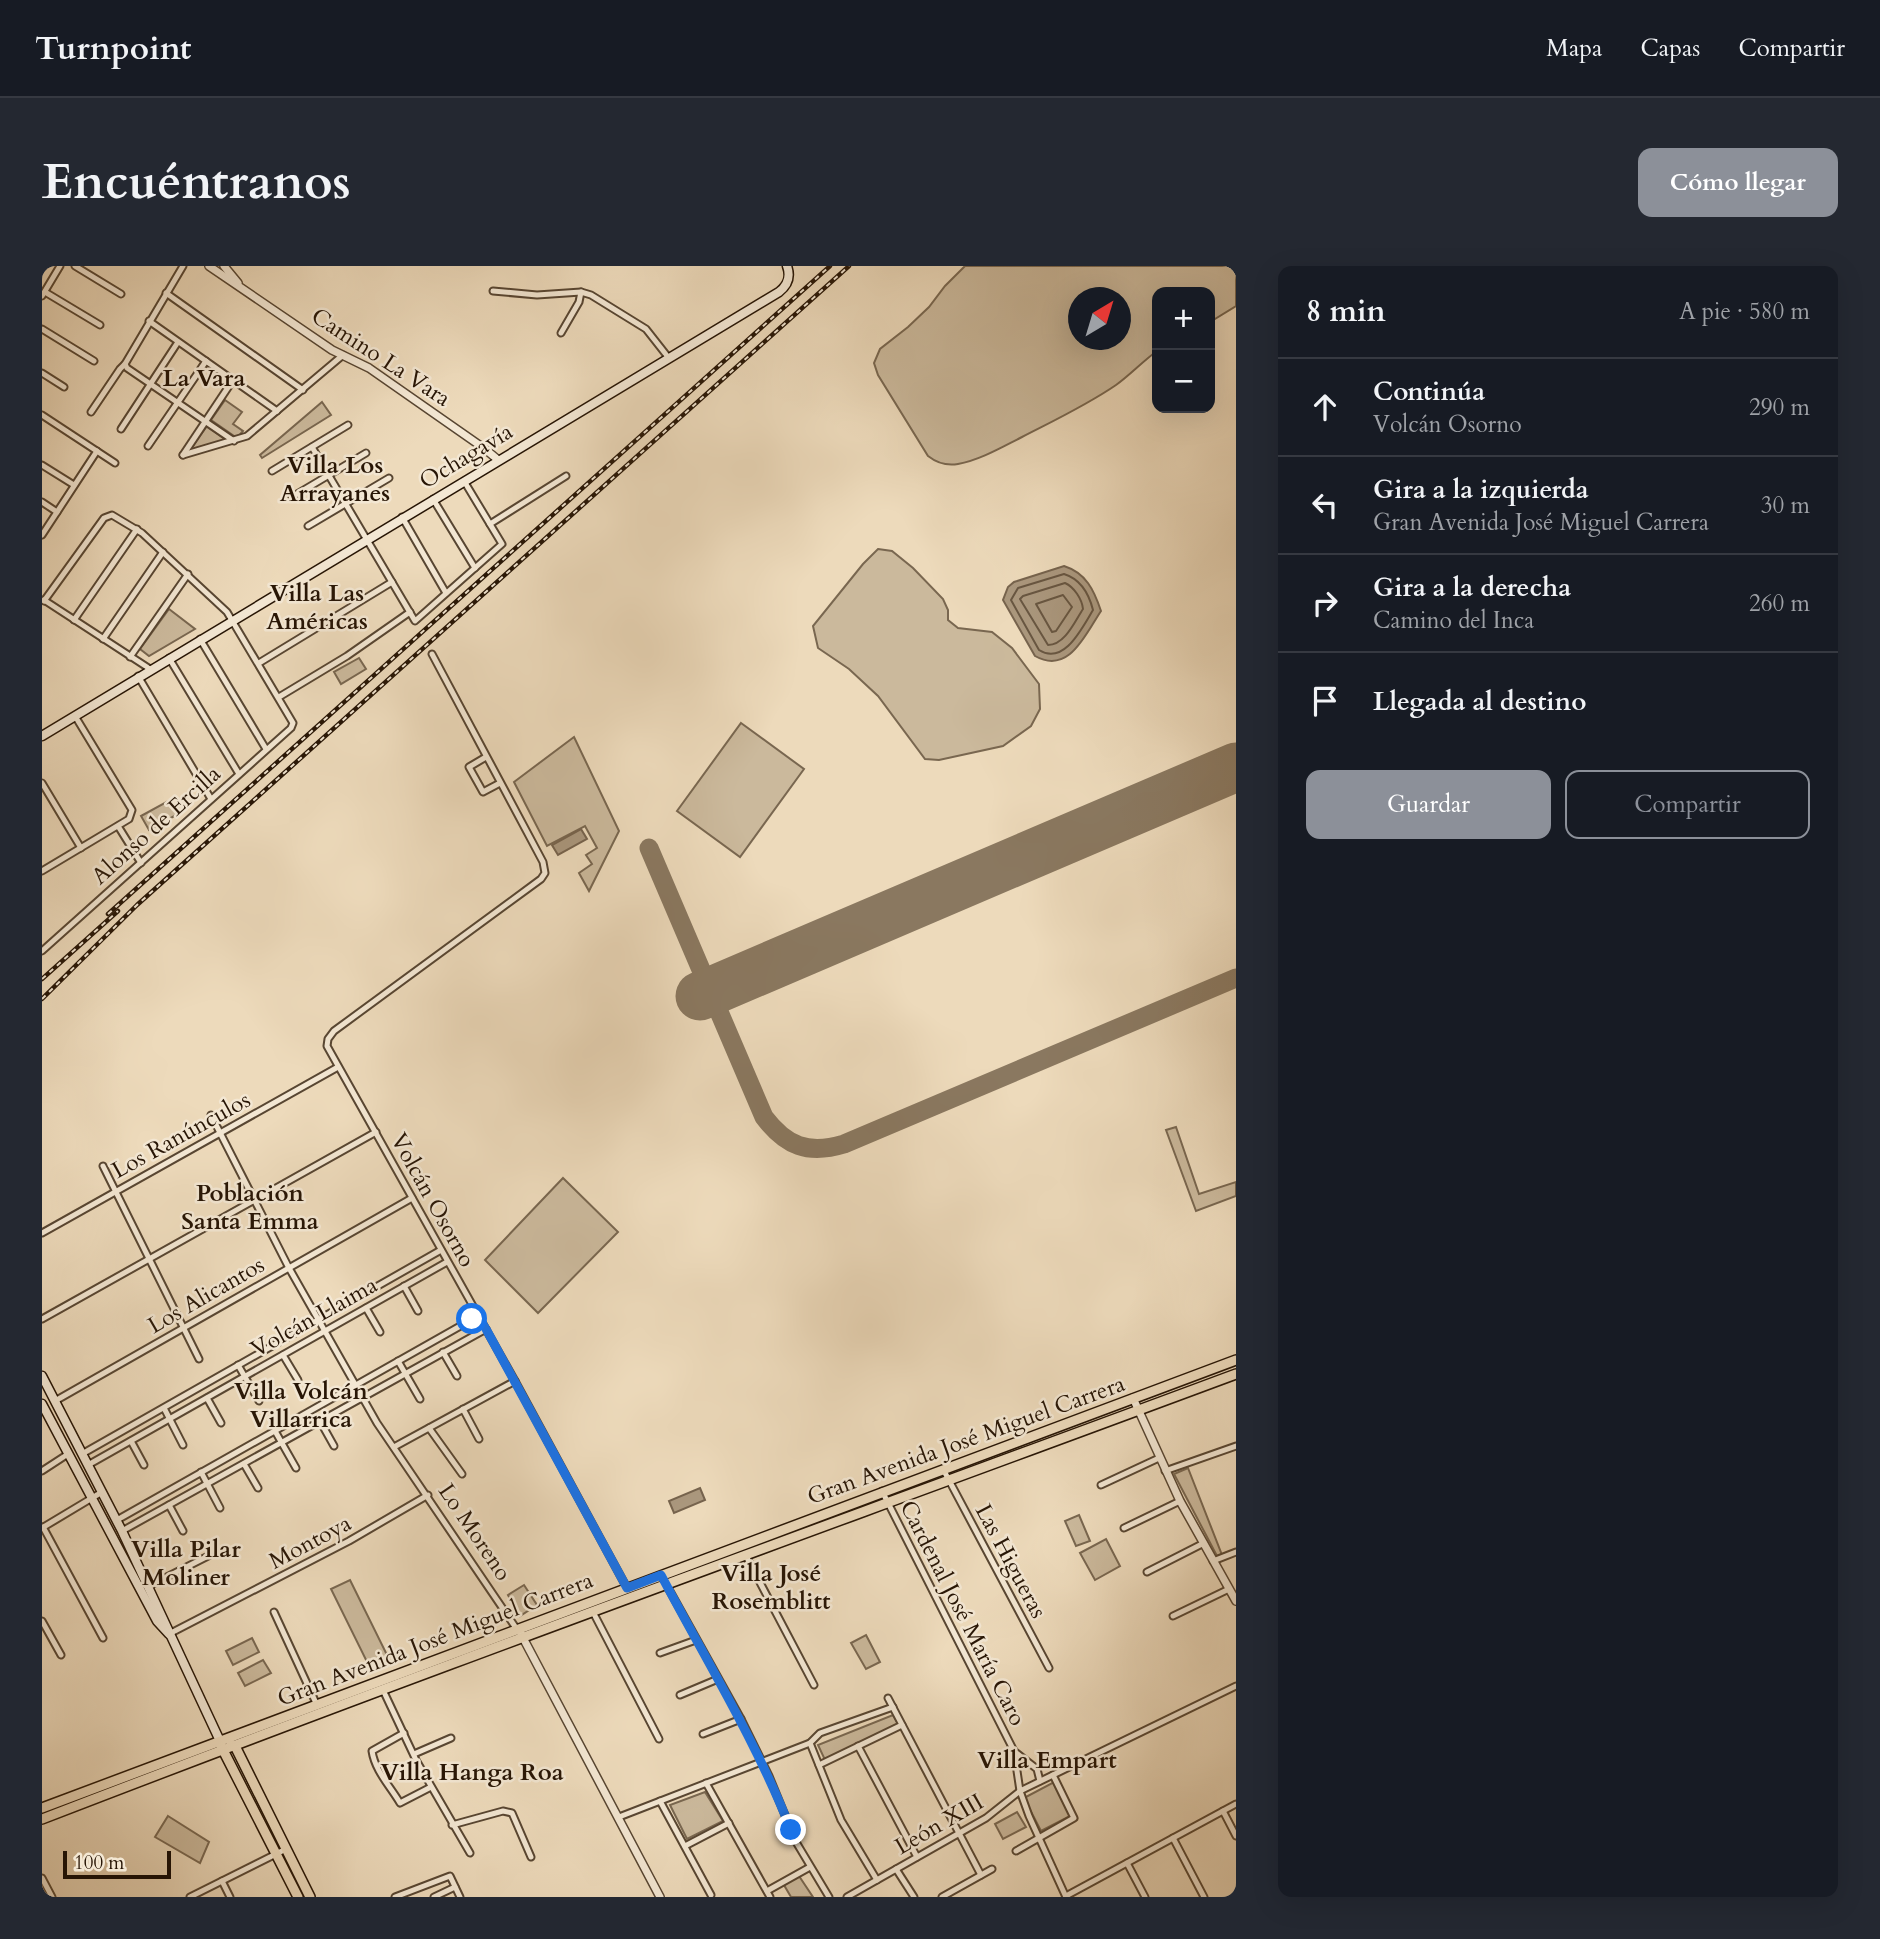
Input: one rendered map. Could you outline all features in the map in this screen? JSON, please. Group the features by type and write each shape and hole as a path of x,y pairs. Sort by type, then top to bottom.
{"main road":[{"name":"Ochagavía","path":"42,736 781,290 789,278 787,266"},
{"name":"Gran Avenida José Miguel Carrera","path":"42,1808 221,1745 235,1746 593,1612 664,1579 882,1491 1236,1360"},
{"name":"Gran Avenida José Miguel Carrera","path":"42,1818 316,1703 516,1628 627,1588 745,1554 888,1504 1236,1374"},
{"path":"42,1376 117,1520 167,1623 169,1634 221,1745 298,1897"},
{"path":"42,1404 158,1621 169,1634"},
{"path":"235,1746 310,1897"}],"street":[{"path":"60,266 43,294 100,325"},
{"path":"75,266 121,294"},
{"path":"91,412 125,364 183,266"},
{"name":"Camino La Vara","path":"209,266 343,355 369,368 497,459"},
{"name":"Camino La Vara","path":"224,266 243,289"},
{"path":"493,291 537,295 581,292 635,321 654,337 668,357"},
{"path":"561,333 579,302 581,292"},
{"path":"166,293 303,390"},
{"path":"149,321 277,411"},
{"path":"42,329 94,361"},
{"path":"121,429 178,342"},
{"path":"233,380 183,455 247,436 343,355"},
{"path":"148,446 206,361"},
{"path":"125,364 234,441"},
{"path":"42,373 64,387"},
{"path":"42,415 115,463"},
{"path":"272,471 348,425"},
{"path":"312,447 415,621 502,544 463,480"},
{"path":"42,535 97,451"},
{"path":"292,497 366,453"},
{"path":"42,465 74,485"},
{"path":"490,524 566,476"},
{"path":"308,526 388,478"},
{"path":"433,499 475,568"},
{"path":"42,502 57,512"},
{"path":"150,669 43,600 108,515 137,529 224,608 279,697 347,656 410,612"},
{"path":"402,517 446,593"},
{"path":"74,620 137,529"},
{"path":"103,639 163,552"},
{"path":"130,657 188,575"},
{"path":"259,663 392,582"},
{"path":"200,639 267,749"},
{"path":"432,654 500,783 483,792 469,767 486,757"},
{"path":"169,658 239,774"},
{"path":"138,676 211,799"},
{"name":"Alonso de Ercilla","path":"42,951 293,725 279,697"},
{"path":"42,871 132,815 132,810 75,716"},
{"path":"42,783 81,848"},
{"name":"Volcán Osorno","path":"500,783 543,862 544,875 334,1031 328,1039 329,1050 515,1381 627,1588"},
{"path":"118,826 141,863"},
{"name":"Los Ranúnculos","path":"42,1233 338,1067"},
{"name":"Lo Moreno","path":"211,1115 324,1332 394,1447 523,1637 660,1897"},
{"path":"42,1319 376,1132"},
{"path":"103,1166 199,1359"},
{"name":"Los Alicantos","path":"55,1401 412,1198"},
{"name":"Volcán Llaima","path":"82,1454 441,1250"},
{"name":"Volcán Llaima","path":"88,1465 447,1262"},
{"path":"404,1286 418,1311"},
{"path":"366,1308 380,1332"},
{"path":"117,1520 478,1316"},
{"path":"122,1531 486,1329"},
{"path":"443,1352 457,1376"},
{"path":"283,1355 298,1380"},
{"path":"398,1361 420,1399"},
{"path":"238,1365 259,1401"},
{"path":"394,1447 464,1412 515,1381"},
{"path":"207,1398 221,1423"},
{"path":"1133,1398 1180,1501 1236,1601"},
{"path":"164,1408 183,1445"},
{"path":"464,1412 479,1438"},
{"path":"320,1421 334,1446"},
{"path":"430,1430 462,1474"},
{"path":"275,1431 296,1468"},
{"path":"131,1441 144,1465"},
{"path":"1165,1471 1236,1446"},
{"path":"42,1471 68,1454"},
{"path":"1101,1485 1159,1458"},
{"path":"244,1464 258,1488"},
{"name":"Las Higueras","path":"943,1469 1049,1668"},
{"path":"201,1472 220,1508"},
{"name":"Cardenal José María Caro","path":"882,1491 1014,1751 1020,1791 1038,1838 1066,1897"},
{"path":"102,1492 42,1527 103,1638"},
{"name":"Montoya","path":"169,1634 349,1541 428,1495"},
{"path":"1124,1528 1180,1501"},
{"path":"169,1505 183,1531"},
{"path":"1147,1572 1204,1543"},
{"path":"149,1586 218,1551"},
{"path":"1213,1561 1236,1552"},
{"path":"745,1554 814,1685"},
{"path":"664,1579 741,1719 791,1830 829,1897"},
{"path":"1173,1616 1229,1589"},
{"path":"274,1612 316,1703"},
{"path":"593,1612 659,1739"},
{"path":"42,1620 61,1655"},
{"path":"660,1653 696,1640"},
{"path":"680,1695 718,1679"},
{"name":"León XIII","path":"847,1897 994,1813 1020,1791 1236,1686"},
{"path":"383,1690 431,1787 470,1853"},
{"path":"888,1698 981,1875"},
{"path":"619,1817 810,1743 820,1733 893,1707"},
{"path":"703,1734 741,1719"},
{"path":"819,1765 902,1725"},
{"path":"404,1733 372,1751 383,1778 400,1803 431,1787"},
{"path":"414,1754 451,1738"},
{"path":"810,1743 841,1820 877,1880"},
{"path":"858,1746 917,1857"},
{"name":"Cardenal José María Caro","path":"1014,1751 1037,1769 1040,1782"},
{"path":"1016,1851 1075,1817 1053,1774"},
{"path":"706,1783 770,1897"},
{"path":"660,1801 712,1895"},
{"path":"1066,1897 1236,1804"},
{"path":"452,1825 503,1811 512,1813 531,1857"},
{"path":"1223,1811 1236,1836"},
{"path":"685,1846 729,1823"},
{"path":"1173,1838 1204,1897"},
{"path":"190,1897 286,1849"},
{"path":"1127,1863 1145,1897"},
{"path":"767,1891 810,1867"},
{"path":"896,1869 914,1897"},
{"path":"942,1897 992,1869"},
{"path":"395,1897 450,1876 460,1897"},
{"path":"42,1878 52,1897"},
{"path":"222,1881 230,1897"},
{"path":"434,1897 455,1887"}],"shaded area":[{"path":"965,266 1236,266 1236,306 1215,319 1215,287 1152,287 1152,355 1116,385 1082,406 999,449 958,464 950,465 928,456 878,375 874,363 880,349 929,307"},
{"path":"225,400 242,412 233,424 243,431 237,438 211,420"},
{"path":"322,402 331,415 262,458 260,455"},
{"path":"207,426 226,440 190,450"},
{"path":"878,549 892,551 913,568 943,599 948,610 948,620 958,628 992,632 1012,648 1039,684 1040,709 1031,726 1003,746 939,760 925,759 878,696 849,669 818,648 813,626"},
{"path":"169,609 195,629 149,656 140,649"},
{"path":"359,658 366,669 341,684 334,672"},
{"path":"741,723 804,769 740,857 677,811"},
{"path":"574,737 619,831 589,891 579,873 592,864 586,855 597,848 585,826 547,846 514,782"},
{"path":"170,800 178,814 149,830 141,816"},
{"path":"1176,1127 1199,1194 1236,1182 1236,1196 1196,1211 1166,1130"},
{"path":"563,1178 618,1232 538,1313 485,1260"},
{"path":"1188,1468 1222,1555 1217,1556 1174,1474"},
{"path":"1079,1515 1090,1541 1076,1546 1065,1521"},
{"path":"1106,1539 1120,1566 1095,1580 1080,1553"},
{"path":"350,1580 390,1661 371,1670 331,1589"},
{"path":"524,1585 537,1605 520,1616 508,1595"},
{"path":"866,1635 880,1662 866,1669 851,1643"},
{"path":"252,1638 259,1652 233,1665 226,1651"},
{"path":"263,1660 271,1673 245,1686 238,1673"},
{"path":"893,1715 898,1724 825,1760 818,1745"},
{"path":"1056,1781 1074,1814 1041,1831 1024,1798"},
{"path":"705,1792 723,1821 687,1839 670,1805"},
{"path":"1017,1812 1026,1827 1003,1839 995,1824"},
{"path":"168,1816 209,1842 200,1863 155,1837"},
{"path":"799,1876 813,1897 791,1897 784,1885"}],"water":[{"path":"1064,566 1084,578 1101,611 1075,650 1057,660 1047,661 1035,656 1003,600 1008,587 1014,582"},
{"path":"581,829 587,839 558,855 552,845"},
{"path":"700,1488 705,1500 674,1513 669,1501"}],"taxiway":[{"path":"649,848 764,1117 781,1135 799,1146 819,1148 844,1144 1236,978"}],"runway":[{"path":"700,996 1236,767"}],"railway":[{"path":"108,914 830,266"},
{"path":"42,999 137,905 849,266"},
{"path":"42,979 118,911"}],"district":[{"name":"La Vara","path":"204,378"},
{"name":"Villa Los Arrayanes","path":"335,479"},
{"name":"Villa Las Américas","path":"317,607"},
{"name":"Población Santa Emma","path":"250,1207"},
{"name":"Villa Volcán Villarrica","path":"301,1405"},
{"name":"Villa Pilar Moliner","path":"186,1563"},
{"name":"Villa José Rosemblitt","path":"771,1587"},
{"name":"Villa Empart","path":"1047,1760"},
{"name":"Villa Hanga Roa","path":"472,1772"}],"route":[{"path":"472,1319 478,1316 486,1329 627,1588 661,1575 741,1719 775,1789 791,1830"}]}
